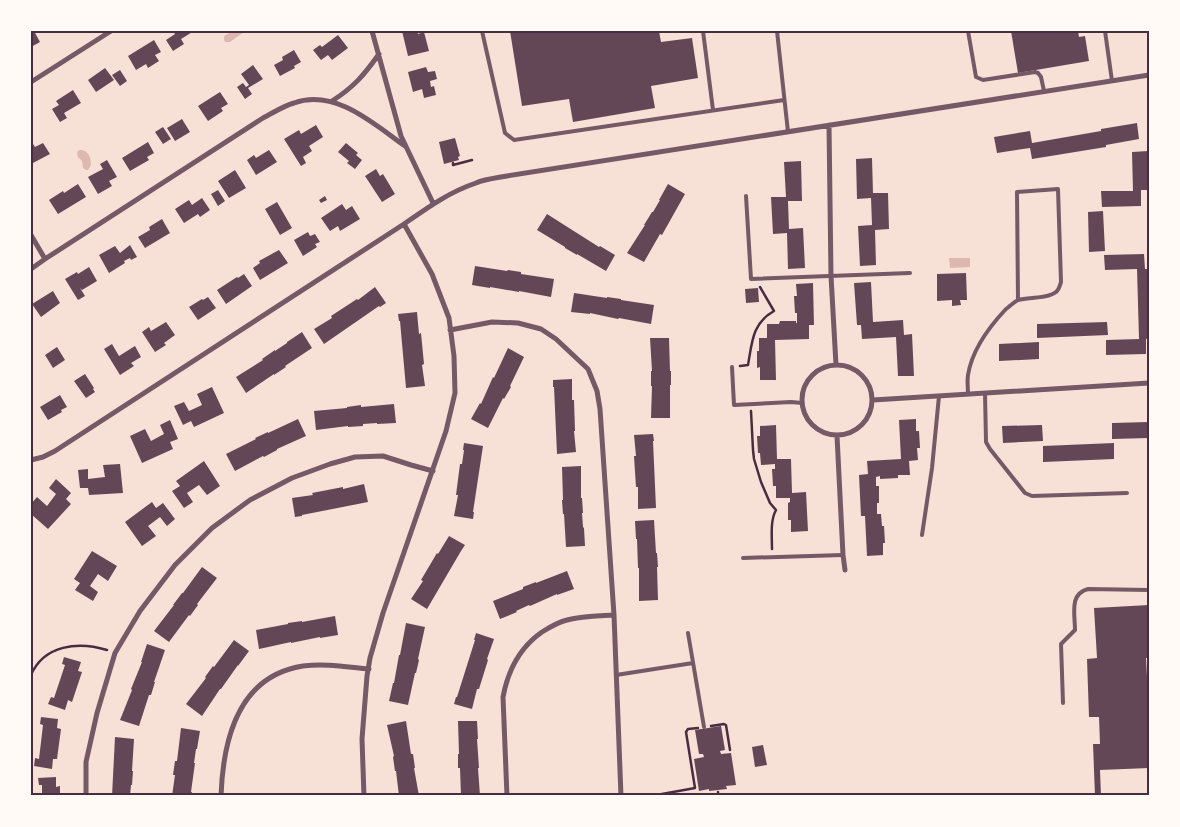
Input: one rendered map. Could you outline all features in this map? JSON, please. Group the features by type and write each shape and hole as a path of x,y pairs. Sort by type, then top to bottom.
{"street":[{"path":"31,82 111,31"},
{"path":"372,31 401,136 433,203"},
{"path":"332,101 355,85 379,54"},
{"path":"31,460 55,451 404,224 433,203 452,192 478,182 506,176 1149,75"},
{"path":"31,270 45,259 263,118 295,102 311,99 332,101 352,110 405,146"},
{"path":"829,125 836,365"},
{"path":"364,796 362,739 368,669 383,613 446,431 455,393 454,356 449,318 432,274 404,224"},
{"path":"31,235 45,259"},
{"path":"450,330 492,322 518,323 540,329 556,339 588,369 597,391 600,409 614,615 621,796"},
{"path":"836,365 852,367 864,377 872,392 873,400 872,409 862,425 855,431 837,436 820,432 813,426 807,419 802,403 804,387 813,374 828,366 836,365"},
{"path":"873,400 1149,383"},
{"path":"837,436 845,570"},
{"path":"86,796 86,762 97,713 115,653 140,611 174,564 212,528 250,500 292,478 356,457 383,456 411,466 433,471"},
{"path":"507,796 503,697 510,671 516,658 535,637 556,624 577,618 614,615"},
{"path":"221,796 224,755 231,732 238,713 255,689 280,672 305,666 325,665 368,669"}],"lane":[{"path":"482,31 505,133 514,140 784,100"},
{"path":"703,31 713,110"},
{"path":"777,31 788,132"},
{"path":"968,31 976,78 983,80 1035,72 1041,77 1044,91"},
{"path":"1105,31 1112,81"},
{"path":"968,394 968,376 973,358 980,343 1000,316 1018,300 1050,295 1059,288 1061,282 1058,189 1017,192 1018,300"},
{"path":"746,196 751,279 910,273"},
{"path":"732,366 734,405 802,403"},
{"path":"985,394 986,442 1025,493 1032,496 1127,493"},
{"path":"922,535 932,468 939,396"},
{"path":"743,558 843,555"},
{"path":"1063,703 1061,644 1075,630 1075,600 1078,594 1088,589 1149,590"},
{"path":"688,632 704,727"},
{"path":"616,675 693,663"}],"path":[{"path":"452,163 453,165 472,160"},
{"path":"732,366 748,365 753,336 757,327 762,319 774,311 756,279"},
{"path":"751,404 752,450 754,459 770,503 776,510 772,529 772,557"},
{"path":"31,675 44,656 60,649 83,645 115,653"},
{"path":"651,796 695,788 686,732 688,729 726,725 730,750"}],"shaded area":[{"path":"234,31 244,32 230,42 225,42 224,37"},
{"path":"80,150 85,151 90,157 91,165 88,170 83,168 82,161 78,157 77,152"},
{"path":"949,258 970,258 970,267 950,268"}],"building":[{"path":"31,31 34,31 40,42 31,47"},
{"path":"173,31 194,31 181,39 184,44 173,51 166,40 175,34"},
{"path":"402,31 417,31 418,34 424,32 429,51 408,56"},
{"path":"510,31 659,31 661,42 692,38 698,78 651,86 655,108 573,122 569,99 522,106"},
{"path":"1011,31 1078,31 1079,37 1085,36 1089,61 1018,73"},
{"path":"338,35 348,48 332,60 328,55 321,60 313,50 320,45 322,47"},
{"path":"154,40 161,52 155,55 159,61 148,68 146,64 136,70 128,56"},
{"path":"294,50 301,62 294,66 295,68 280,76 274,65 283,60 282,57"},
{"path":"253,65 263,79 248,88 252,94 245,99 237,87 243,83 246,87 249,85 241,74"},
{"path":"426,67 428,72 435,71 437,79 430,81 431,87 434,86 436,95 424,98 422,89 413,92 408,72"},
{"path":"105,68 114,80 96,92 88,80"},
{"path":"120,70 127,81 120,86 112,75"},
{"path":"73,90 81,103 64,113 67,118 60,122 52,109 59,105 56,101"},
{"path":"220,92 228,104 221,108 223,111 208,121 198,106"},
{"path":"182,119 190,132 175,141 167,128"},
{"path":"1137,123 1139,139 1106,145 1106,147 1032,159 1030,148 997,153 994,137 1030,131 1032,143"},
{"path":"316,125 323,137 309,146 312,151 303,157 306,163 301,166 284,139 299,130 301,134"},
{"path":"163,127 171,139 163,144 155,132"},
{"path":"455,138 460,156 458,157 459,160 444,164 439,142"},
{"path":"31,141 35,147 43,143 50,154 31,164"},
{"path":"148,142 154,153 147,157 149,160 130,171 122,158"},
{"path":"346,143 358,153 356,155 362,160 355,169 338,152"},
{"path":"269,150 277,162 256,175 247,160 254,155 256,158"},
{"path":"1148,151 1149,190 1141,190 1141,206 1102,207 1101,191 1133,191 1132,152"},
{"path":"872,158 873,193 888,193 889,229 875,230 876,265 860,266 858,226 872,225 871,198 857,199 856,159"},
{"path":"107,160 117,177 109,181 112,186 98,194 88,177 103,169 100,164"},
{"path":"801,161 802,201 788,201 789,229 803,228 805,268 788,269 787,233 773,234 771,197 786,197 784,162"},
{"path":"376,169 380,176 383,174 395,194 382,202 365,176"},
{"path":"235,170 246,188 229,198 218,181"},
{"path":"78,184 86,197 58,214 49,200"},
{"path":"668,184 685,194 644,262 627,253"},
{"path":"218,190 225,201 218,206 211,194"},
{"path":"325,196 327,200 321,203 319,200"},
{"path":"202,198 210,210 200,217 198,214 184,223 175,209 189,200 192,205"},
{"path":"277,202 292,228 280,235 265,209"},
{"path":"342,204 346,210 352,206 360,219 340,231 338,226 330,231 321,218"},
{"path":"1103,211 1105,251 1089,252 1088,212"},
{"path":"547,214 615,255 606,271 537,230"},
{"path":"162,219 170,233 145,248 138,237 150,230 149,227"},
{"path":"308,232 310,236 315,234 320,242 315,244 317,247 303,256 294,240"},
{"path":"130,245 137,257 124,261 125,263 109,273 99,255 115,246 120,253"},
{"path":"279,250 288,263 260,280 253,268 260,263 259,261"},
{"path":"1144,254 1145,269 1149,269 1149,338 1146,339 1146,354 1106,355 1106,340 1139,339 1137,269 1105,270 1104,255"},
{"path":"475,266 521,272 521,274 554,279 551,297 472,285"},
{"path":"89,267 97,281 82,290 80,288 85,296 78,300 65,279"},
{"path":"966,273 967,300 960,300 961,305 952,306 952,300 937,301 937,274"},
{"path":"244,274 252,286 226,304 217,290"},
{"path":"871,282 873,322 903,320 904,335 912,334 914,376 898,376 896,337 862,339 861,325 857,325 854,283"},
{"path":"813,283 814,325 809,325 809,339 775,340 776,380 760,380 760,367 757,368 759,338 767,338 767,324 779,324 780,321 796,321 797,323 794,296 797,296 796,284"},
{"path":"375,287 386,303 324,344 314,329"},
{"path":"758,288 759,302 746,303 745,289"},
{"path":"53,291 60,303 41,317 32,304"},
{"path":"574,293 654,305 651,324 590,313 571,312"},
{"path":"208,297 216,308 198,320 189,307"},
{"path":"417,312 419,334 421,333 425,386 406,388 398,314"},
{"path":"166,322 175,335 164,343 166,345 155,352 142,332 149,327 151,331"},
{"path":"1107,322 1108,335 1037,338 1037,324"},
{"path":"302,332 312,348 246,393 236,377"},
{"path":"650,338 669,338 671,371 670,418 651,418 652,371"},
{"path":"1039,342 1039,359 999,361 999,344"},
{"path":"112,344 119,356 135,346 141,357 131,363 134,366 120,375 104,349"},
{"path":"57,347 65,360 53,368 45,355"},
{"path":"508,348 524,357 511,387 503,398 488,428 471,419 481,404"},
{"path":"85,374 95,392 86,398 74,381"},
{"path":"572,379 576,452 557,454 553,380"},
{"path":"212,387 224,413 194,427 191,421 183,425 174,406 184,402 189,411 202,405 197,394"},
{"path":"60,395 67,407 48,420 40,407"},
{"path":"394,404 396,423 363,424 363,426 316,430 314,411 361,405 361,407"},
{"path":"298,419 306,436 235,471 226,454 255,438"},
{"path":"916,419 916,431 919,431 920,448 917,448 918,460 909,461 910,475 898,475 898,478 880,479 880,476 876,477 876,486 879,486 877,514 881,514 885,543 883,543 883,555 867,556 865,516 861,516 859,475 868,474 867,461 901,459 899,420"},
{"path":"170,420 178,439 170,442 173,449 142,463 130,436 145,429 151,441 164,434 160,425"},
{"path":"1149,422 1149,438 1112,439 1112,423"},
{"path":"776,425 777,459 791,459 792,493 806,492 808,531 791,532 791,520 788,520 788,503 790,498 776,498 776,486 773,486 772,469 775,469 775,464 761,465 757,436 760,436 760,426"},
{"path":"1042,425 1043,441 1003,443 1002,426"},
{"path":"653,434 656,508 638,509 634,435"},
{"path":"464,443 483,446 473,519 454,516"},
{"path":"1114,443 1114,459 1043,462 1043,446"},
{"path":"204,461 220,486 207,495 199,485 187,493 193,502 184,508 172,491 180,486 176,481"},
{"path":"120,464 123,493 89,495 88,488 80,488 78,470 88,469 88,479 105,477 103,465"},
{"path":"581,466 581,498 585,546 566,547 562,500 562,467"},
{"path":"56,479 71,493 66,499 71,504 48,529 31,514 31,504 37,497 47,506 56,494 49,488"},
{"path":"364,484 368,502 295,517 292,498"},
{"path":"152,502 156,508 163,503 175,519 167,526 160,517 148,526 156,536 142,546 125,522"},
{"path":"654,520 658,567 658,600 639,601 639,568 635,521"},
{"path":"449,536 465,545 427,609 411,599"},
{"path":"92,551 117,566 108,581 98,574 90,586 98,592 93,601 75,590 80,583 74,579"},
{"path":"202,567 217,578 169,642 154,631"},
{"path":"567,571 574,589 529,605 500,619 493,601 523,589 523,587"},
{"path":"1149,605 1149,658 1146,658 1149,768 1100,770 1101,796 1095,796 1093,744 1100,744 1099,717 1089,717 1087,659 1097,658 1094,608"},
{"path":"335,616 338,635 259,649 256,630"},
{"path":"406,623 425,627 408,705 389,701"},
{"path":"476,633 494,639 472,709 454,704"},
{"path":"234,640 249,651 202,716 186,704"},
{"path":"147,644 165,650 139,726 120,720"},
{"path":"64,657 81,662 78,671 82,672 72,702 68,700 65,710 48,704 51,697 54,698 65,665 62,664"},
{"path":"41,717 58,719 57,728 61,729 57,759 53,759 52,769 34,766 35,758 39,759 43,725 40,724"},
{"path":"406,721 419,796 399,796 394,756 387,725"},
{"path":"458,721 477,721 480,796 461,796 460,768 458,768"},
{"path":"721,726 725,750 720,751 721,754 731,753 736,785 726,786 727,789 699,791 694,759 704,757 703,754 699,754 695,730"},
{"path":"181,728 200,731 194,763 191,796 172,796 175,775 173,775 175,761 177,761"},
{"path":"115,737 134,739 130,796 112,796"},
{"path":"763,745 767,765 755,767 752,747"},
{"path":"56,777 56,787 60,786 60,796 42,796 42,785 39,785 38,778"}]}
